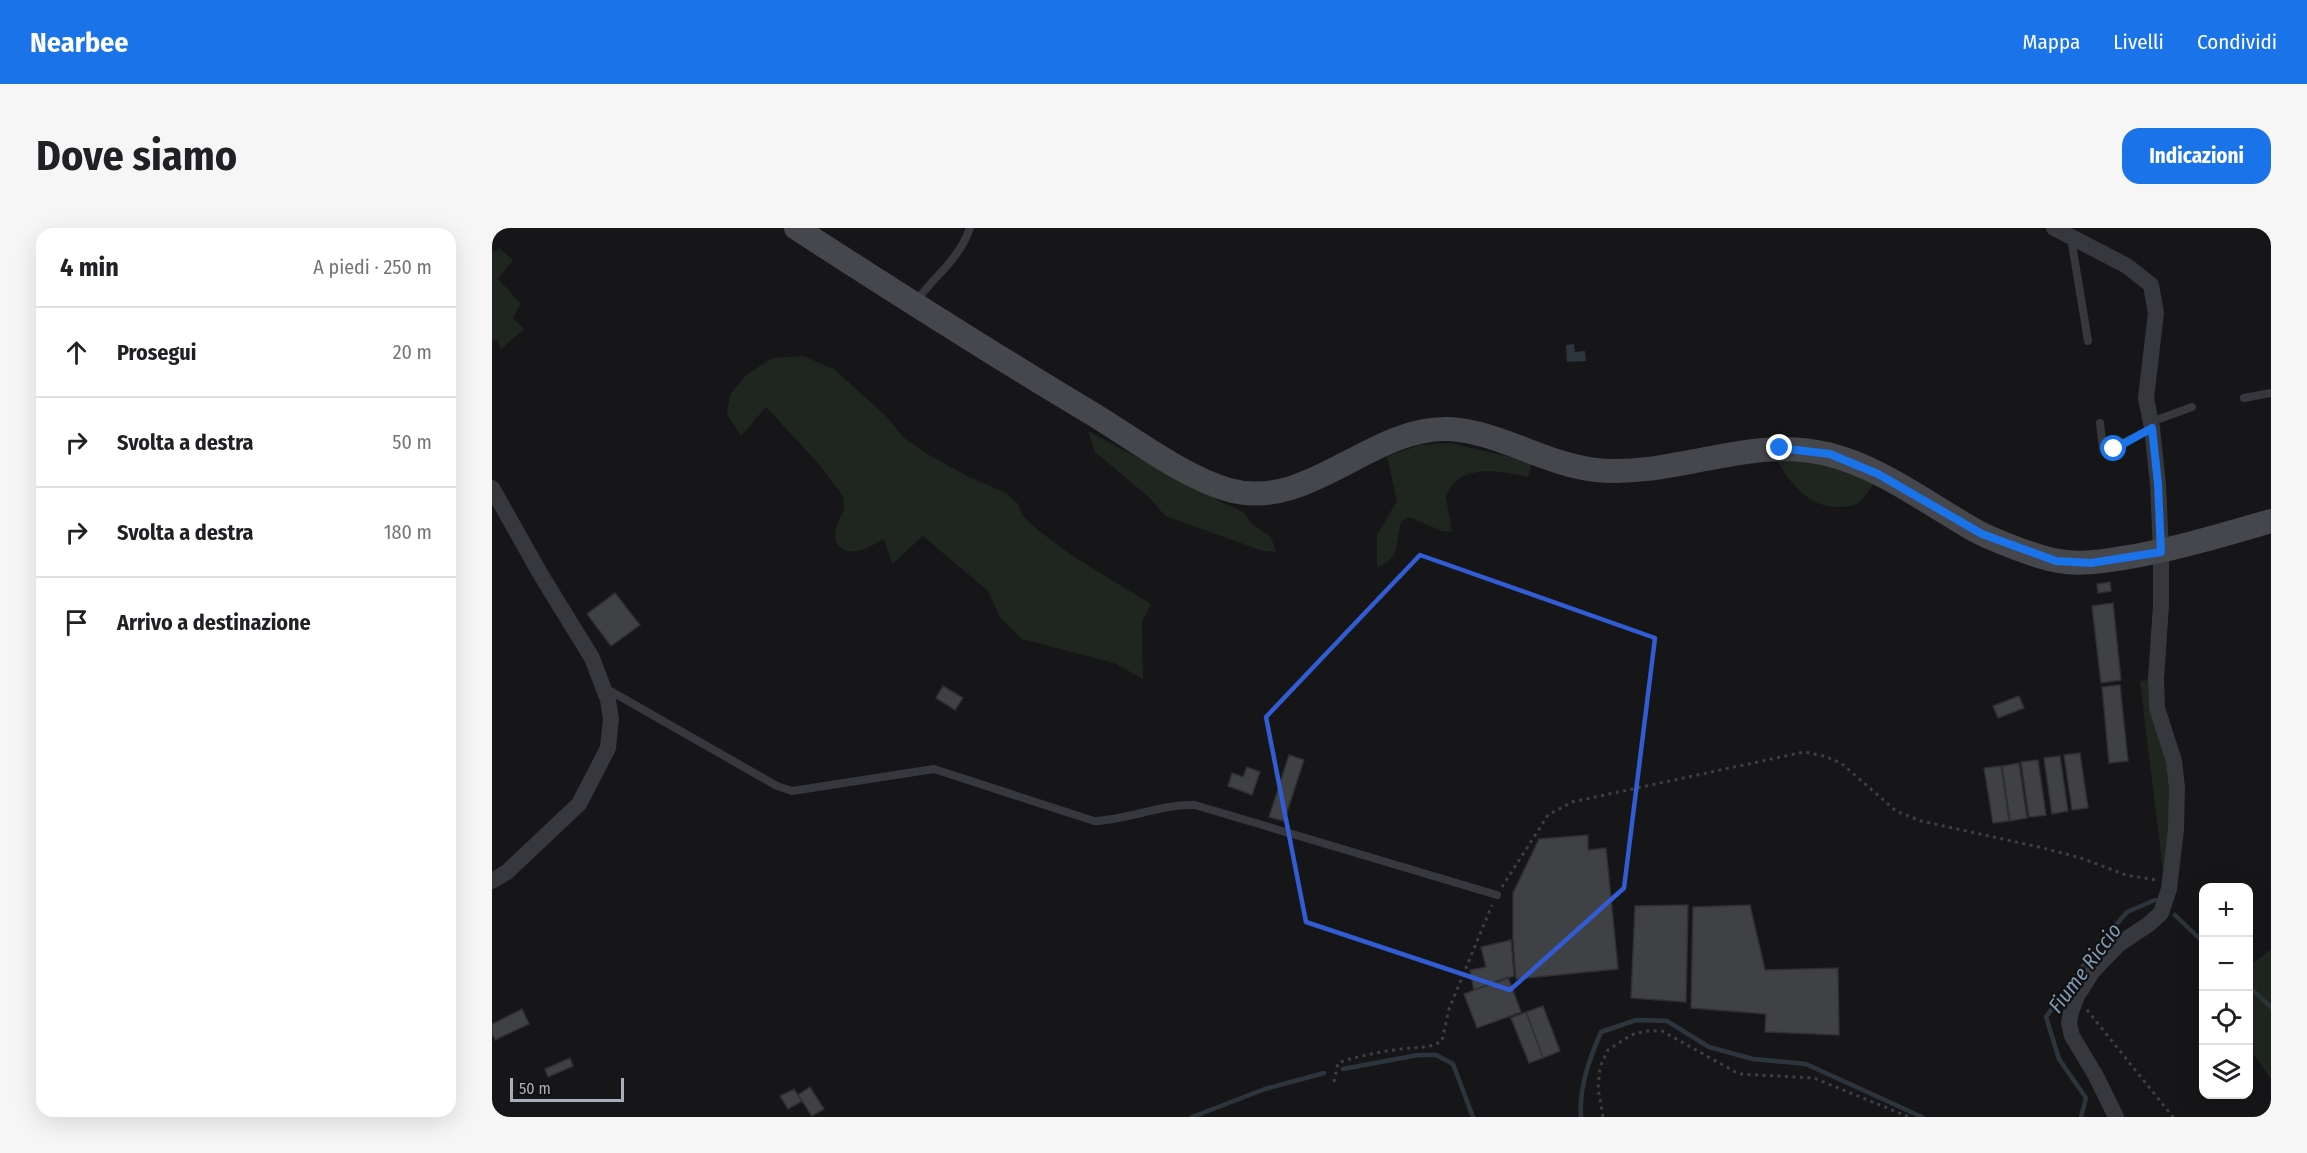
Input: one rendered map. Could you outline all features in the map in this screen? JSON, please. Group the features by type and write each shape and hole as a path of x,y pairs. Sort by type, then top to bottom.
{"street":[{"path":"796,228 914,304 1200,479 1242,493 1274,493 1316,478 1400,437 1418,431 1450,429 1467,432 1566,464 1594,470 1652,468 1780,448 1808,450 1840,458 1878,474 1982,534 2056,561 2091,563 2161,552 2271,521"},
{"path":"2054,228 2127,266 2151,285 2156,313 2146,398 2158,484 2161,552 2157,708 2174,760 2177,788 2176,829 2169,889 2161,913 2106,956 2077,996 2069,1023 2072,1036 2096,1076 2116,1117"},
{"path":"492,488 541,575 592,658 604,688 610,719 608,748 579,804 507,872 492,881"}],"lane":[{"path":"914,304 926,286 959,253 970,228"},
{"path":"2071,237 2088,341"},
{"path":"2244,398 2271,393"},
{"path":"2100,423 2103,448 2107,451 2151,425 2192,407"},
{"path":"604,688 777,786 792,791 934,770 1094,821 1116,820 1173,804 1195,805 1497,895"}],"path":[{"path":"1334,1082 1338,1063 1401,1048 1433,1046 1442,1041 1449,1009 1497,895 1548,815 1572,801 1804,752 1824,756 1841,763 1896,811 1908,816 2081,858 2126,875 2157,880 2169,889"},
{"path":"2077,996 2173,1117"},
{"path":"1603,1117 1598,1088 1600,1067 1608,1050 1631,1035 1646,1031 1662,1031 1739,1074 1814,1078 1909,1117"}],"highlighted area":[{"path":"1420,555 1655,638 1624,888 1510,990 1306,922 1266,717"}],"shaded area":[{"path":"500,249 513,260 498,279 521,304 513,318 524,329 501,349 497,340 492,341 492,252"},
{"path":"1574,344 1575,352 1585,351 1586,361 1567,362 1566,345"},
{"path":"804,356 835,370 887,417 904,438 967,476 1006,493 1018,504 1023,516 1038,530 1071,555 1151,604 1142,622 1143,679 1114,663 1022,639 1000,617 988,591 923,536 892,564 884,539 862,550 844,550 839,546 835,534 839,518 844,511 843,496 817,462 766,407 741,436 727,414 730,395 745,376 772,358"},
{"path":"1088,431 1243,512 1252,524 1271,537 1276,552 1263,551 1165,516 1151,499 1095,452"},
{"path":"1450,443 1532,462 1528,477 1493,471 1470,474 1460,478 1446,497 1452,532 1442,531 1409,517 1401,522 1396,549 1390,560 1377,567 1377,535 1397,501 1387,456 1420,445"},
{"path":"1775,456 1823,460 1875,481 1861,501 1856,504 1842,507 1826,506 1807,497 1799,490"},
{"path":"2152,680 2176,784 2163,871 2140,681"},
{"path":"2271,949 2271,1079 2253,1054 2253,964"}],"building":[{"path":"2110,582 2111,591 2098,593 2097,584"},
{"path":"615,593 640,625 611,646 587,614"},
{"path":"2113,603 2121,680 2101,683 2092,606"},
{"path":"2120,685 2128,761 2109,763 2102,687"},
{"path":"943,686 963,698 955,710 936,698"},
{"path":"2019,696 2024,708 1998,718 1993,706"},
{"path":"2080,753 2088,808 2072,810 2064,755"},
{"path":"1289,755 1304,760 1284,821 1269,817"},
{"path":"2060,756 2068,811 2052,814 2044,758"},
{"path":"2038,760 2046,815 2029,817 2021,762"},
{"path":"2019,763 2027,818 2010,821 2002,766"},
{"path":"2001,766 2009,821 1993,823 1984,768"},
{"path":"1247,767 1260,772 1252,795 1228,786 1232,773 1243,777"},
{"path":"1588,835 1588,850 1606,848 1618,969 1516,979 1513,893 1539,839"},
{"path":"1688,905 1686,1002 1631,998 1635,906"},
{"path":"1750,905 1765,970 1838,968 1839,1035 1765,1032 1766,1014 1691,1008 1693,907"},
{"path":"1511,940 1514,976 1474,990 1470,970 1486,967 1481,947"},
{"path":"1508,977 1521,1012 1477,1028 1464,994"},
{"path":"1543,1006 1560,1051 1543,1058 1526,1012"},
{"path":"522,1009 529,1024 495,1040 492,1024"},
{"path":"1526,1012 1543,1058 1529,1063 1511,1018"},
{"path":"570,1058 573,1066 548,1077 545,1069"},
{"path":"810,1087 824,1109 812,1116 798,1095"},
{"path":"794,1089 802,1101 788,1109 780,1096"}],"waterway":[{"name":"Fiume Riccio","path":"2081,1117 2086,1098 2059,1059 2046,1017 2092,953 2127,912 2155,900"},
{"name":"Fiume Riccio","path":"2175,915 2199,938"},
{"name":"Fiume Riccio","path":"2253,991 2271,1007"},
{"name":"Fiume Riccio","path":"1581,1117 1586,1074 1601,1032 1636,1020 1667,1021 1709,1047 1753,1059 1806,1064 1922,1117"},
{"name":"Fiume Riccio","path":"1343,1069 1418,1055 1436,1055 1453,1064 1473,1117"},
{"name":"Fiume Riccio","path":"1192,1117 1265,1089 1324,1073"}],"route":[{"path":"1780,448 1830,454 1878,474 1982,534 2056,561 2091,563 2161,552 2158,484 2152,428 2114,449"}]}
